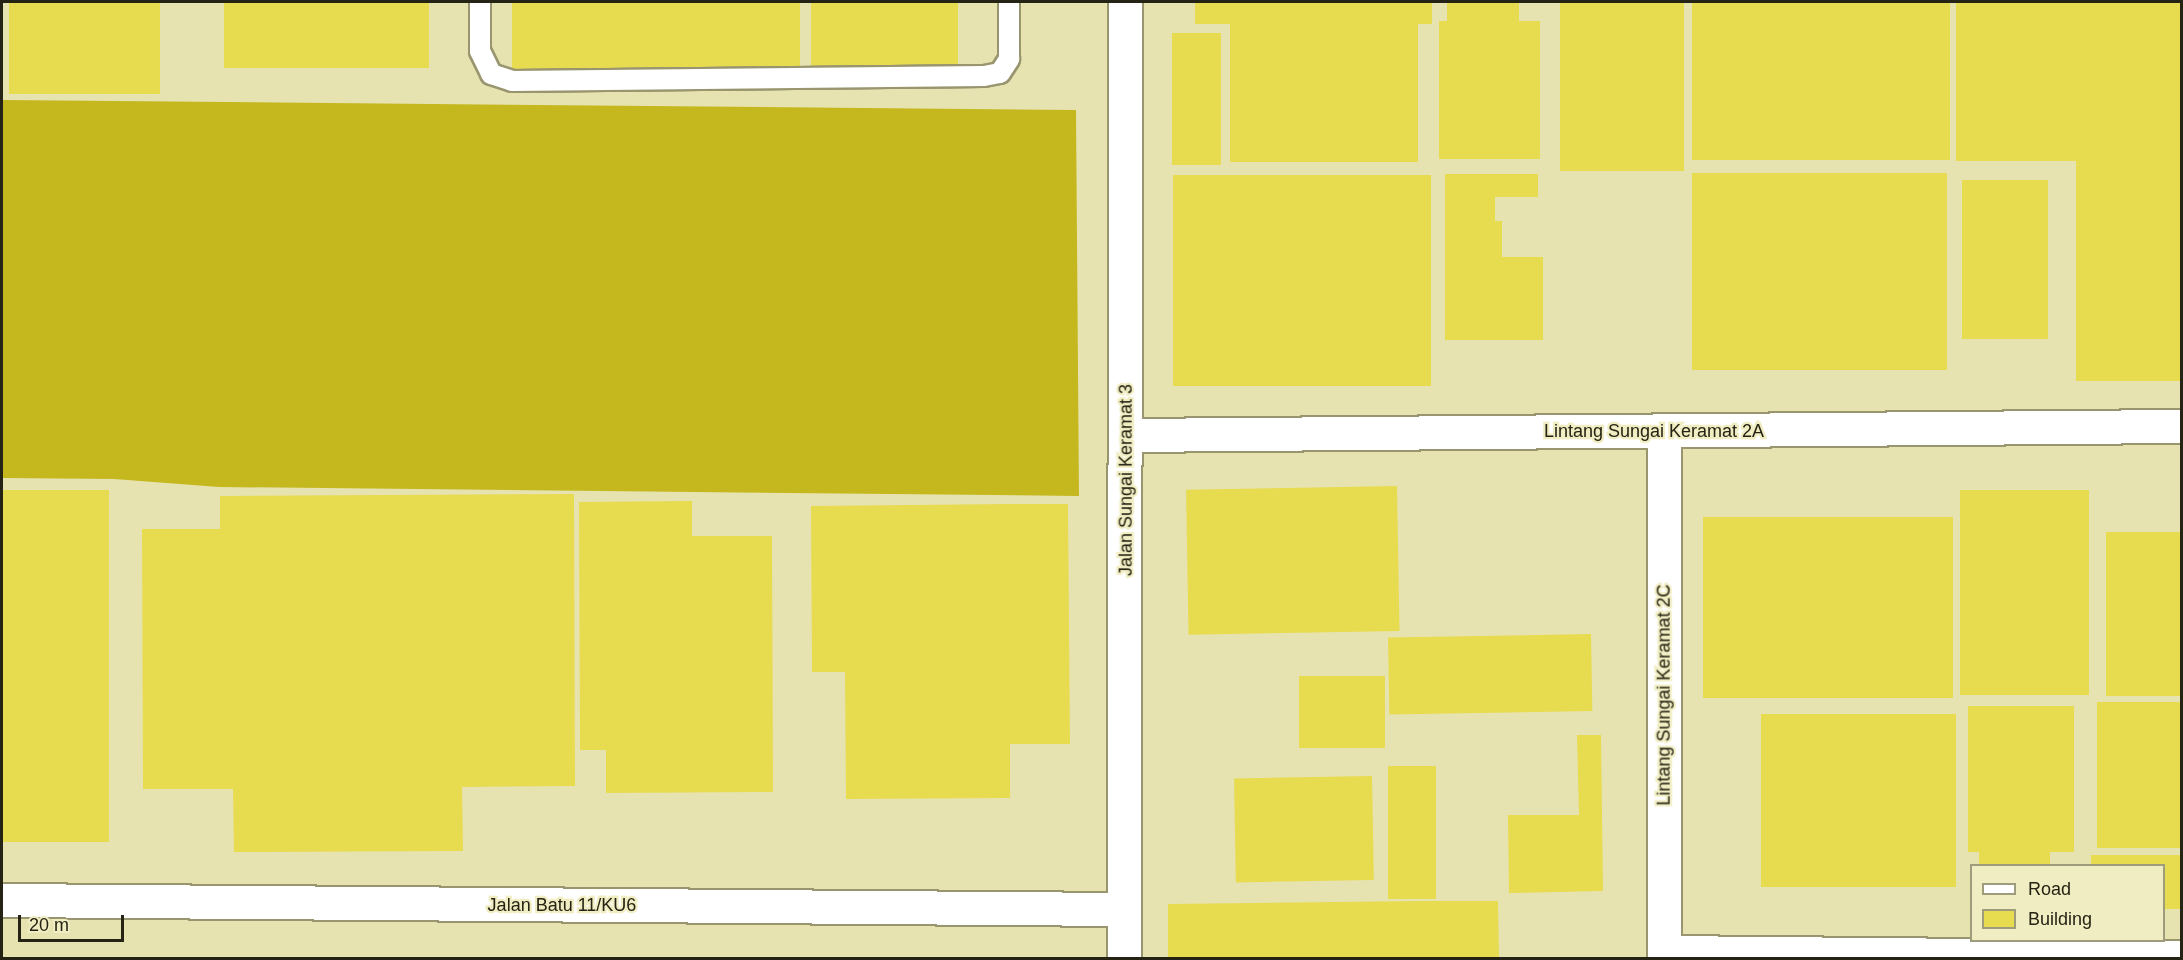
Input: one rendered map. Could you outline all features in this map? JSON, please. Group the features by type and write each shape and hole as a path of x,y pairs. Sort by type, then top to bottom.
{"street":[{"name":"Jalan Sungai Keramat 3","path":"1124,958 1127,435 1125,2"},
{"name":"Lintang Sungai Keramat 2A","path":"1127,435 2181,426"},
{"name":"Lintang Sungai Keramat 2C","path":"1664,431 1664,955"},
{"name":"Jalan Batu 11/KU6","path":"2,900 1123,909"},
{"path":"1664,955 2181,957"}],"lane":[{"path":"480,2 480,51 491,74 512,81 984,76 1000,73 1009,59 1009,2"}],"shaded area":[{"path":"2,2 2181,2 2181,958 2,958"},
{"path":"2,100 1076,110 1079,496 219,487 114,479 2,478"}],"building":[{"path":"9,2 160,2 160,94 9,94"},
{"path":"224,2 429,2 429,68 224,68"},
{"path":"512,2 800,2 800,74 512,74"},
{"path":"811,2 958,2 958,67 811,67"},
{"path":"1195,2 1432,2 1432,24 1418,24 1418,162 1230,162 1230,24 1195,24"},
{"path":"1447,2 1519,2 1519,21 1540,21 1540,159 1439,159 1439,21 1447,21"},
{"path":"1560,2 1684,2 1684,171 1560,171"},
{"path":"1692,2 1950,2 1950,160 1692,160"},
{"path":"1956,2 2182,2 2182,381 2076,381 2076,161 1956,161"},
{"path":"1172,33 1221,33 1221,165 1172,165"},
{"path":"1692,173 1947,173 1947,370 1692,370"},
{"path":"1445,174 1538,174 1538,197 1495,197 1495,221 1502,221 1502,257 1543,257 1543,340 1445,340"},
{"path":"1173,175 1431,175 1431,386 1173,386"},
{"path":"1962,180 2048,180 2048,339 1962,339"},
{"path":"1397,486 1400,631 1189,635 1186,490"},
{"path":"2,490 109,490 109,842 2,842"},
{"path":"1960,490 2089,490 2089,695 1960,695"},
{"path":"574,494 575,786 462,787 463,851 234,852 233,789 143,789 142,529 220,529 220,496"},
{"path":"692,501 692,536 772,536 773,792 606,793 606,750 580,750 579,502"},
{"path":"1068,504 1070,744 1010,744 1010,798 846,799 845,672 812,672 811,506"},
{"path":"1703,517 1953,517 1953,698 1703,698"},
{"path":"2106,532 2182,532 2182,696 2106,696"},
{"path":"1591,634 1592,711 1389,715 1388,638"},
{"path":"1299,676 1385,676 1385,748 1299,748"},
{"path":"2097,702 2182,702 2182,848 2097,848"},
{"path":"1968,706 2074,706 2074,852 2050,852 2050,864 1979,864 1979,852 1968,852"},
{"path":"1761,714 1956,714 1956,887 1761,887"},
{"path":"1577,735 1601,735 1603,891 1509,893 1508,815 1579,815"},
{"path":"1388,766 1436,766 1436,899 1388,899"},
{"path":"1372,776 1374,880 1236,882 1234,778"},
{"path":"2091,855 2182,855 2182,909 2165,909 2165,864 2091,864"},
{"path":"1498,901 1499,958 1168,958 1168,904"}]}
